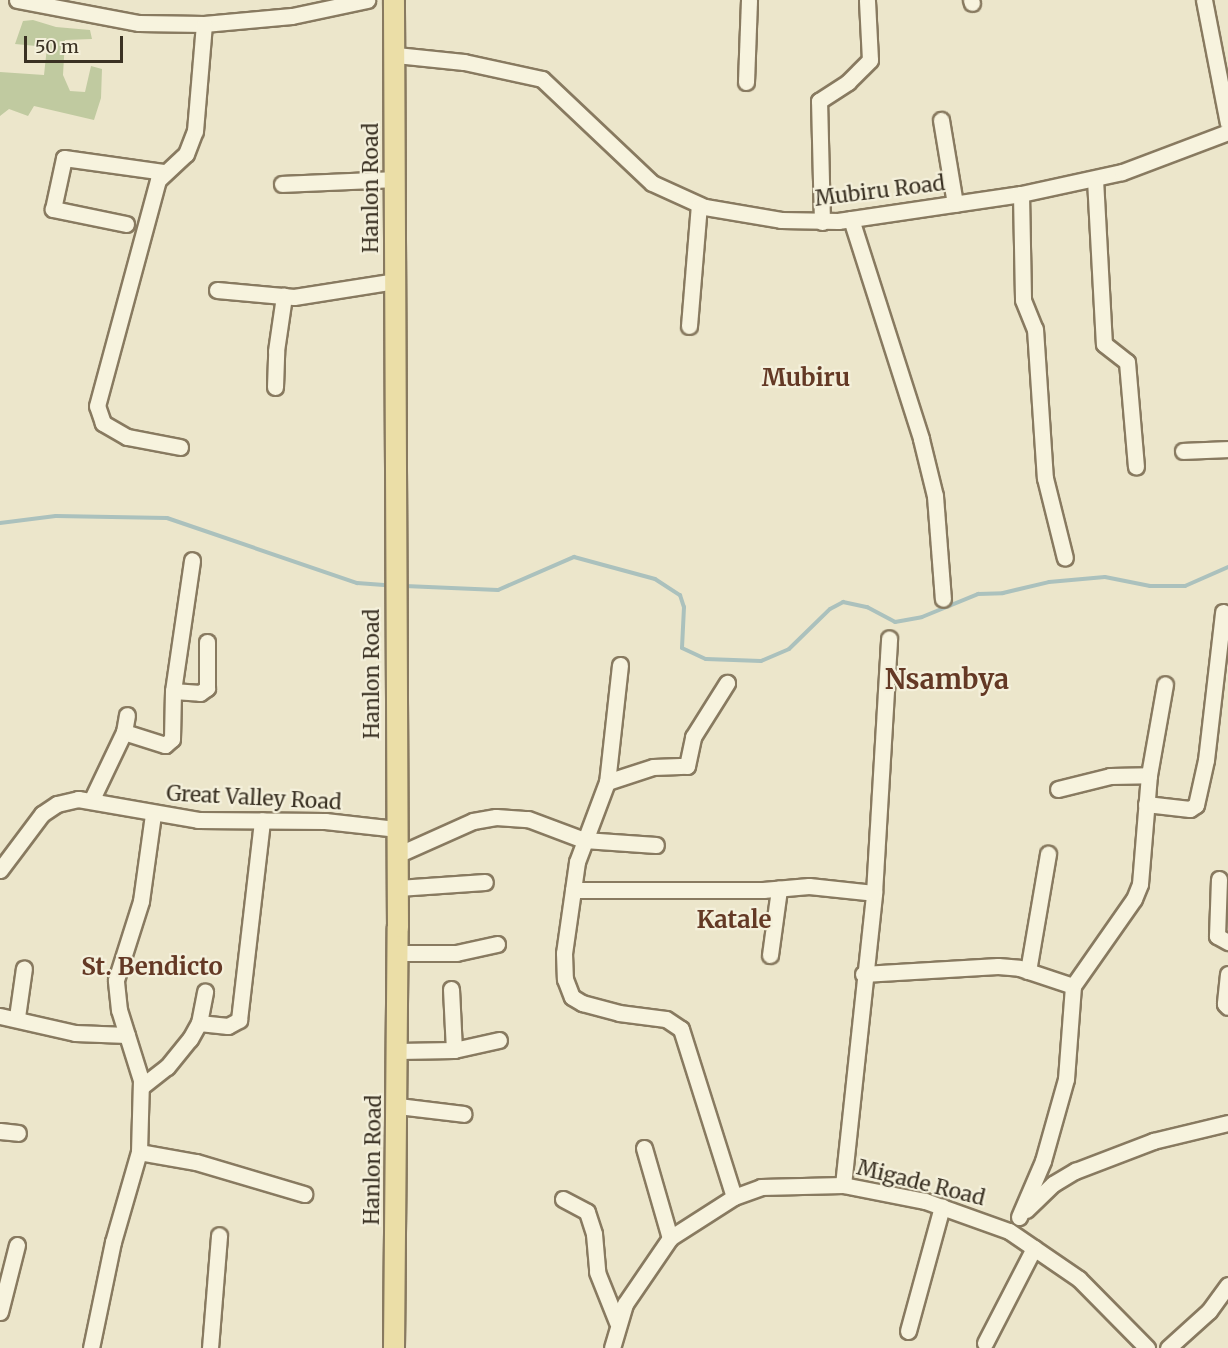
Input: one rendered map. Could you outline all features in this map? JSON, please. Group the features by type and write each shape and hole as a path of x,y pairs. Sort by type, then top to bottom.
{"main road":[{"name":"Hanlon Road","path":"394,0 398,888 398,1106 394,1348"}],"street":[{"path":"17,0 139,23 204,24 291,16 367,0"},
{"path":"746,81 749,0"},
{"path":"822,222 819,101 848,82 870,60 867,0"},
{"path":"1204,0 1228,123"},
{"path":"180,447 127,437 103,423 97,406 163,172 186,154 195,131 204,24"},
{"name":"Mubiru Road","path":"396,55 520,72 542,79 643,177 699,205 743,215 822,222 1022,194 1095,179 1228,132"},
{"path":"941,120 955,204"},
{"path":"126,224 53,210 64,158 163,172"},
{"path":"282,184 395,179"},
{"path":"1095,179 1104,344 1127,362 1136,467"},
{"path":"1022,194 1023,300 1035,329 1045,478 1065,558"},
{"path":"689,326 699,205"},
{"path":"851,219 921,439 935,496 944,599"},
{"path":"217,290 284,296 396,281"},
{"path":"275,387 276,351 284,296"},
{"path":"1183,451 1228,448"},
{"path":"124,732 165,745 170,743 173,691 192,560"},
{"path":"1146,804 1190,809 1196,805 1206,760 1223,612"},
{"path":"843,1185 863,974 874,893 889,638"},
{"path":"173,691 200,693 207,688 207,642"},
{"path":"620,664 607,782 595,822 584,840 573,890 564,953 568,990 582,1003 619,1013 666,1019 681,1029 734,1197"},
{"path":"607,782 653,767 687,766 693,737 728,683"},
{"path":"1019,1217 1043,1161 1066,1078 1073,986 1137,890 1149,775 1165,684"},
{"path":"92,799 124,732 127,715"},
{"path":"1058,789 1110,776 1149,775"},
{"name":"Great Valley Road","path":"0,870 49,809 66,801 92,799 153,814 198,820 325,821 396,829"},
{"path":"91,1348 115,1232 139,1152 141,1087 127,1035 116,980 141,901 153,814"},
{"path":"397,855 473,821 496,817 528,819 584,840 656,845"},
{"path":"199,1023 228,1026 239,1020 262,820"},
{"path":"1028,971 1048,854"},
{"path":"1219,879 1217,936 1228,942"},
{"path":"398,888 485,882"},
{"path":"573,890 827,887 874,893"},
{"path":"770,955 779,889"},
{"path":"398,952 456,953 497,944"},
{"path":"863,974 998,966 1028,971 1073,986"},
{"path":"17,1017 24,968"},
{"path":"1228,974 1225,1004 1228,1007"},
{"path":"451,989 454,1050"},
{"path":"141,1087 167,1067 199,1023 205,993"},
{"path":"0,1016 17,1017 75,1033 127,1035"},
{"path":"398,1051 454,1050 499,1040"},
{"path":"398,1106 464,1114"},
{"path":"1009,1231 1019,1217 1053,1184 1075,1171 1153,1141 1228,1123"},
{"path":"0,1131 18,1133"},
{"path":"644,1148 670,1238"},
{"path":"139,1152 196,1162 304,1194"},
{"name":"Migade Road","path":"612,1348 616,1322 643,1273 670,1238 734,1197 761,1188 843,1185 942,1207 1009,1231 1079,1279 1147,1348"},
{"path":"563,1199 587,1212 594,1234 597,1272 616,1322"},
{"path":"908,1331 942,1207"},
{"path":"210,1348 219,1235"},
{"path":"0,1312 16,1245"},
{"path":"985,1343 1035,1248"},
{"path":"1168,1348 1209,1311 1228,1285"}],"green space":[{"path":"33,20 56,27 90,30 92,39 65,40 63,75 70,91 85,92 91,66 102,69 101,98 94,120 34,106 28,116 9,109 0,116 0,72 44,75 47,47 15,44 23,21"}],"waterway":[{"path":"0,523 56,516 167,518 357,583 384,585"},
{"path":"405,586 498,590 574,557 655,579 680,595 684,607 682,648 706,659 761,661 789,649 830,609 843,602 867,607 895,622 922,617 978,594 1003,593 1049,582 1105,577 1150,586 1185,586 1228,567"}],"district":[{"name":"Mubiru","path":"806,378"},
{"name":"Nsambya","path":"947,680"},
{"name":"Katale","path":"734,920"},
{"name":"St. Bendicto","path":"152,967"}]}
